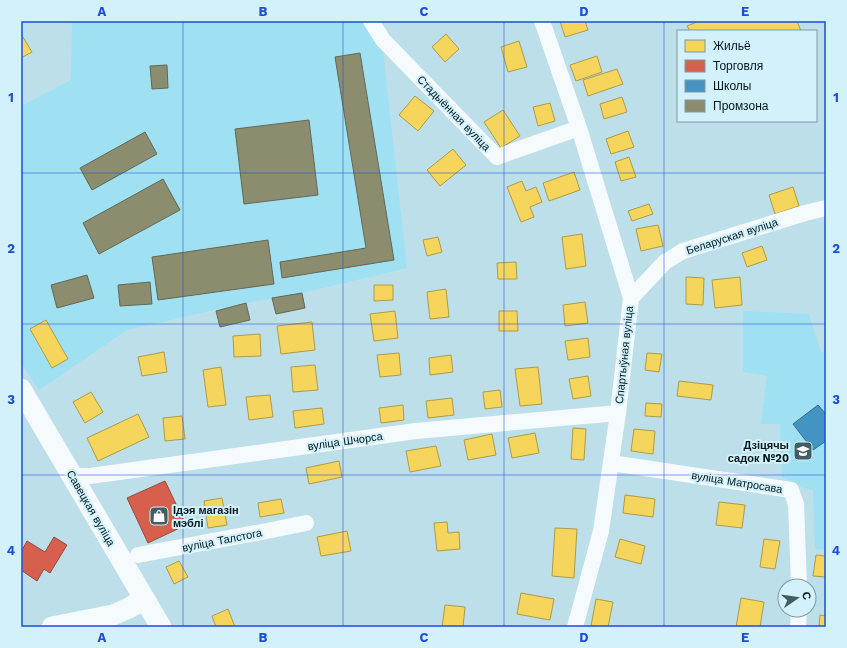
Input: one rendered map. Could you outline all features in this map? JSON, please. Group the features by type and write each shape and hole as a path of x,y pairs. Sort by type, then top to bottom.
{"main road":[{"name":"Савецкая вуліца","path":"21,389 161,627"},
{"path":"52,627 113,615 129,608 144,598"}],"street":[{"name":"Стадыённая вуліца","path":"371,21 383,40 496,157 579,128"},
{"name":"Спартыўная вуліца","path":"542,21 579,128 631,298 618,413 601,530 575,627"},
{"name":"Беларуская вуліца","path":"631,298 665,262 683,251 805,213 826,208"},
{"name":"вуліца Шчорса","path":"73,476 98,475 416,431 618,413"},
{"name":"вуліца Матросава","path":"611,463 791,490 796,504 799,578"},
{"name":"вуліца Талстога","path":"138,555 306,523"}],"shaded area":[{"path":"72,21 365,21 383,51 407,268 302,293 246,303 127,330 39,390 21,363 21,106 71,80"},
{"name":"Дзіцячы садок №20","path":"743,311 809,314 821,352 826,352 826,550 815,549 813,490 801,487 782,477 780,424 761,424 767,376 743,372"}],"building: Жильё":[{"path":"560,21 585,21 588,30 565,37"},
{"path":"699,21 797,21 801,30 689,30 687,26"},
{"path":"21,34 32,52 21,58"},
{"path":"446,34 459,49 445,62 432,47"},
{"path":"519,41 527,67 508,72 501,47"},
{"path":"597,56 602,72 576,81 570,65"},
{"path":"617,69 623,84 588,96 583,80"},
{"path":"415,96 434,111 418,131 399,115"},
{"path":"622,97 627,112 604,119 600,104"},
{"path":"550,103 555,121 538,126 533,107"},
{"path":"503,110 520,136 501,148 484,122"},
{"path":"628,131 634,147 611,154 606,139"},
{"path":"453,149 466,165 440,186 427,170"},
{"path":"629,157 636,177 621,181 615,162"},
{"path":"574,172 580,190 549,201 543,183"},
{"path":"522,181 526,191 536,187 542,202 530,207 534,217 521,222 507,187"},
{"path":"793,187 799,206 775,214 769,195"},
{"path":"649,204 653,214 632,221 628,211"},
{"path":"658,225 663,246 641,251 636,229"},
{"path":"582,234 586,266 566,269 562,237"},
{"path":"438,237 442,252 427,256 423,240"},
{"path":"762,246 767,260 747,267 742,253"},
{"path":"516,262 517,279 498,279 497,263"},
{"path":"686,277 704,278 703,305 686,304"},
{"path":"740,277 742,305 715,308 712,280"},
{"path":"374,285 393,285 393,300 374,301"},
{"path":"446,289 449,317 430,319 427,292"},
{"path":"585,302 588,323 565,326 563,305"},
{"path":"395,311 398,338 374,341 370,314"},
{"path":"499,311 517,311 518,331 499,331"},
{"path":"46,320 68,359 52,368 30,329"},
{"path":"312,322 315,350 281,354 277,326"},
{"path":"260,334 261,356 234,357 233,336"},
{"path":"588,338 590,357 568,360 565,341"},
{"path":"164,352 167,372 142,376 138,357"},
{"path":"399,353 401,375 380,377 377,355"},
{"path":"647,353 662,354 659,372 645,370"},
{"path":"451,355 453,372 430,375 429,358"},
{"path":"315,365 318,390 293,392 291,367"},
{"path":"221,367 226,405 208,407 203,370"},
{"path":"538,367 542,404 520,406 515,369"},
{"path":"588,376 591,396 573,399 569,379"},
{"path":"679,381 713,385 711,400 677,396"},
{"path":"500,390 502,407 485,409 483,392"},
{"path":"91,392 103,412 85,423 73,402"},
{"path":"270,395 273,417 249,420 246,397"},
{"path":"452,398 454,415 428,418 426,401"},
{"path":"646,403 662,404 661,417 645,416"},
{"path":"403,405 404,420 381,423 379,408"},
{"path":"322,408 324,424 295,428 293,411"},
{"path":"138,414 149,437 98,461 87,438"},
{"path":"182,416 185,439 165,441 163,418"},
{"path":"573,428 586,429 584,460 571,459"},
{"path":"634,429 655,431 653,454 631,451"},
{"path":"535,433 539,453 512,458 508,438"},
{"path":"492,434 496,455 468,460 464,440"},
{"path":"436,446 441,466 410,472 406,451"},
{"path":"339,461 342,477 309,484 306,468"},
{"path":"625,495 655,499 653,517 623,513"},
{"path":"222,498 227,525 208,528 204,501"},
{"path":"281,499 284,513 260,517 258,503"},
{"path":"719,502 745,505 742,528 716,525"},
{"path":"447,522 448,533 459,532 460,549 437,551 434,523"},
{"path":"555,528 577,529 574,578 552,576"},
{"path":"347,531 351,551 321,556 317,537"},
{"path":"620,539 645,546 641,564 615,557"},
{"path":"764,539 780,541 775,569 760,567"},
{"path":"816,555 826,556 826,577 813,576"},
{"path":"179,561 188,577 174,584 166,567"},
{"path":"521,593 554,599 550,620 517,614"},
{"path":"741,598 764,602 760,627 736,627"},
{"path":"596,599 613,602 608,627 591,626"},
{"path":"445,605 465,607 463,627 442,627"},
{"path":"228,609 235,627 216,627 212,616"},
{"path":"820,615 826,616 826,627 819,627"}],"building: Торговля":[{"path":"165,481 186,525 148,543 127,498"},
{"path":"54,537 67,545 50,573 44,569 37,581 21,570 21,552 27,541 45,552"}],"building: Школы":[{"path":"818,405 826,414 826,441 813,450 793,424"}],"building: Промзона":[{"path":"360,53 394,260 282,278 280,262 366,248 335,57"},
{"path":"167,65 168,88 152,89 150,66"},
{"path":"309,120 318,195 244,204 235,129"},
{"path":"145,132 157,154 92,190 80,168"},
{"path":"163,179 180,210 99,254 83,223"},
{"path":"268,240 274,284 158,300 152,257"},
{"path":"87,275 94,298 57,308 51,285"},
{"path":"150,282 152,304 120,306 118,285"},
{"path":"302,293 305,308 276,314 272,298"},
{"path":"246,303 250,320 220,327 216,311"}],"place":[{"name":"Дзіцячы садок №20","path":"803,451"},
{"name":"Ідэя магазін мэблі","path":"159,516"}]}
